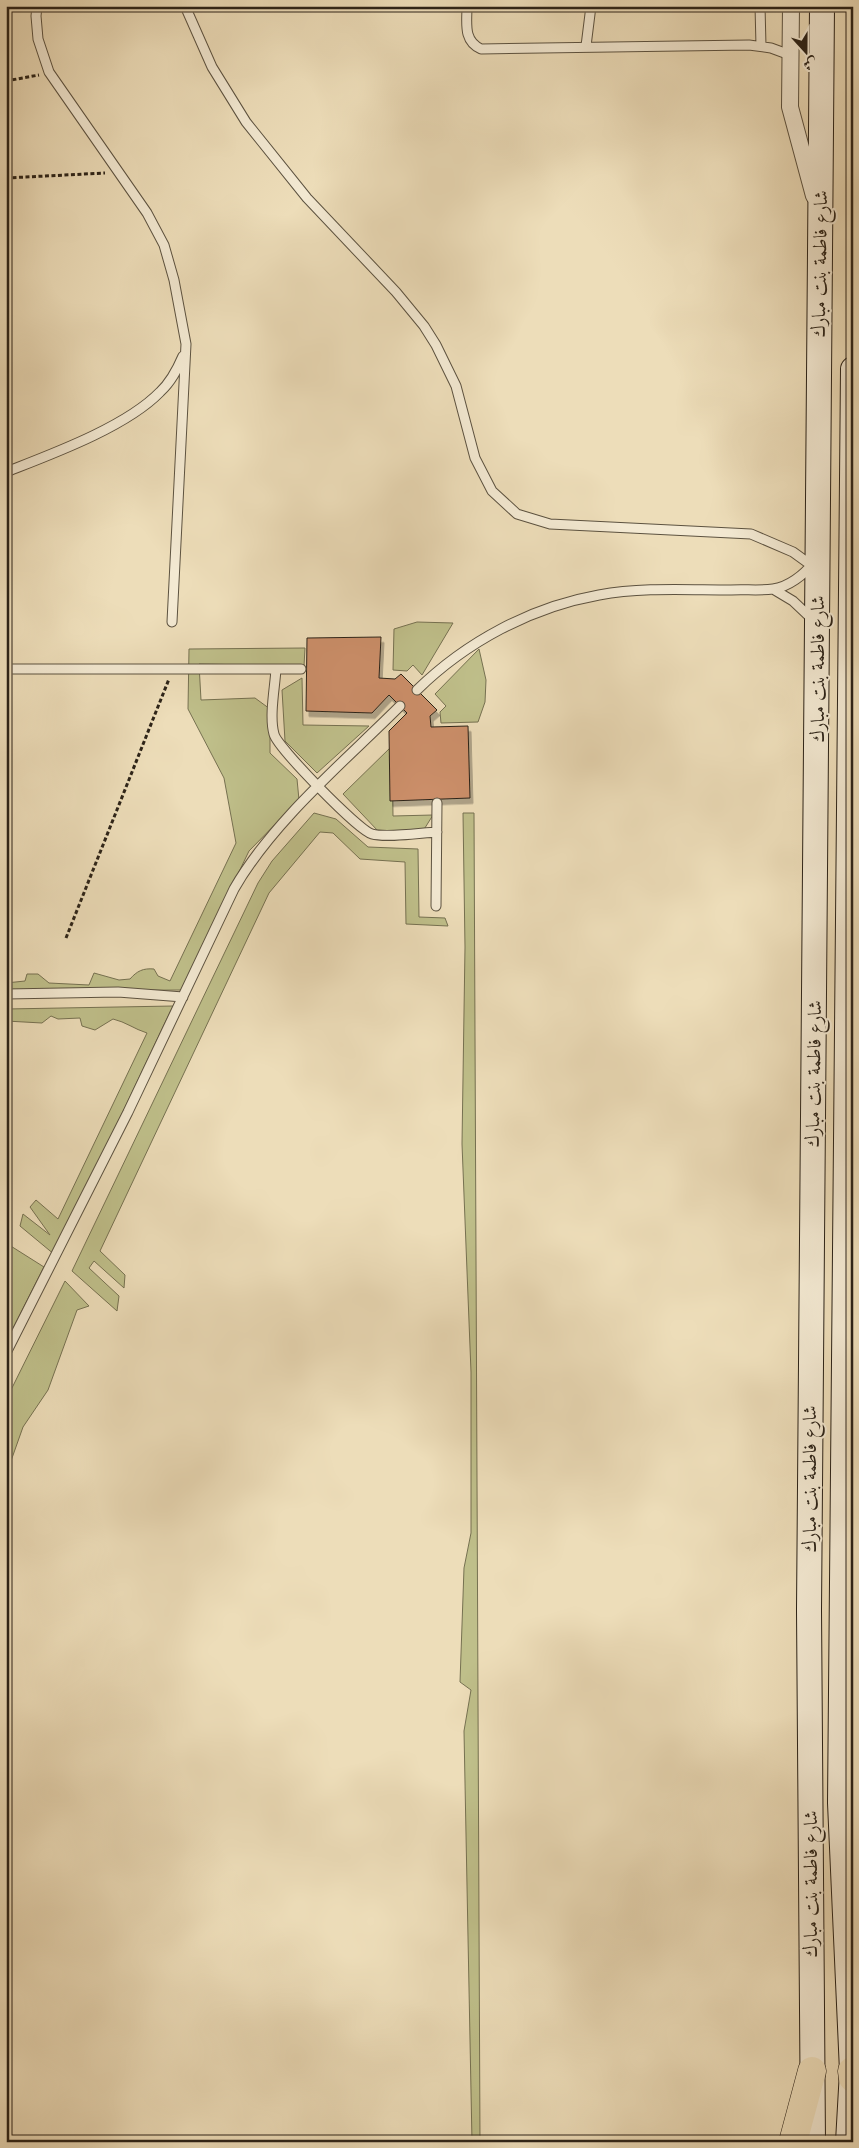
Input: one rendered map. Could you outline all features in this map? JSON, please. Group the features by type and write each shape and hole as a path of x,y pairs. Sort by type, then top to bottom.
{"highway":[{"path":"793,2142 812,2071"}],"street":[{"path":"791,6 789,96 792,117 820,220"},
{"name":"شارع فاطمة بنت مبارك","path":"812,2142 809,1610 818,626 814,561 822,6"},
{"name":"شارع فاطمة بنت مبارك","path":"848,2142 852,2074 847,1803 847,1616 853,369"}],"lane":[{"path":"37,6 38,39 50,72 121,172 152,221 164,245 174,280 186,344 172,622"},
{"path":"186,6 212,67 246,122 307,198 396,292 424,326 446,364 456,386 475,458 492,492 517,514 550,524 751,534 814,561 794,580 773,589 639,590 579,599 540,611 494,633 450,661 417,690"},
{"path":"468,6 467,34 472,43 482,48 761,46 790,55"},
{"path":"586,46 592,6"},
{"path":"760,6 761,46"},
{"path":"6,472 57,452 102,430 152,400 174,375 186,344"},
{"path":"773,589 794,601 818,626"},
{"path":"6,669 301,669"},
{"path":"276,669 273,720 274,734 280,746 360,827 372,834 437,832"},
{"path":"6,1353 128,1112 244,871 271,836 400,706"},
{"path":"436,906 437,803"},
{"path":"6,994 132,993 184,997"}],"path":[{"path":"6,81 50,72"},
{"path":"6,178 121,172"},
{"path":"66,938 173,670"}],"green space":[{"path":"417,622 453,623 422,675 413,665 407,671 393,670 394,629"},
{"path":"305,648 304,666 199,664 201,700 255,698 270,709 270,753 297,779 299,800 249,851 182,990 6,991 6,983 25,981 27,974 38,974 49,983 89,985 94,973 119,980 130,979 143,970 154,969 158,976 170,981 236,843 224,778 188,709 189,649"},
{"path":"479,649 486,680 485,702 478,722 441,723 440,712 446,706 435,694"},
{"path":"302,678 303,725 369,726 317,773 285,741 282,690"},
{"path":"392,746 393,816 433,815 423,831 378,831 343,794"},
{"path":"314,813 336,819 368,847 418,849 419,917 445,918 448,926 406,924 405,862 360,859 333,833 320,832 269,893 100,1251 125,1275 124,1288 94,1261 89,1268 119,1296 117,1311 72,1271 258,883 272,861"},
{"path":"463,813 474,813 480,2142 472,2142 464,1731 471,1690 460,1682 464,1568 471,1533 471,1372 462,1144 465,947"},
{"path":"173,1006 55,1255 20,1226 23,1214 50,1235 30,1207 36,1200 58,1219 147,1033 113,1019 95,1030 82,1026 80,1018 58,1019 51,1016 42,1023 6,1021 6,1009"},
{"path":"6,1243 44,1267 6,1342"},
{"path":"65,1281 89,1306 77,1310 48,1390 23,1427 6,1475 6,1400"}],"building":[{"path":"381,637 379,678 395,679 401,674 437,710 430,716 431,727 468,726 470,798 390,801 389,731 407,713 389,695 372,713 306,711 307,638"}]}
